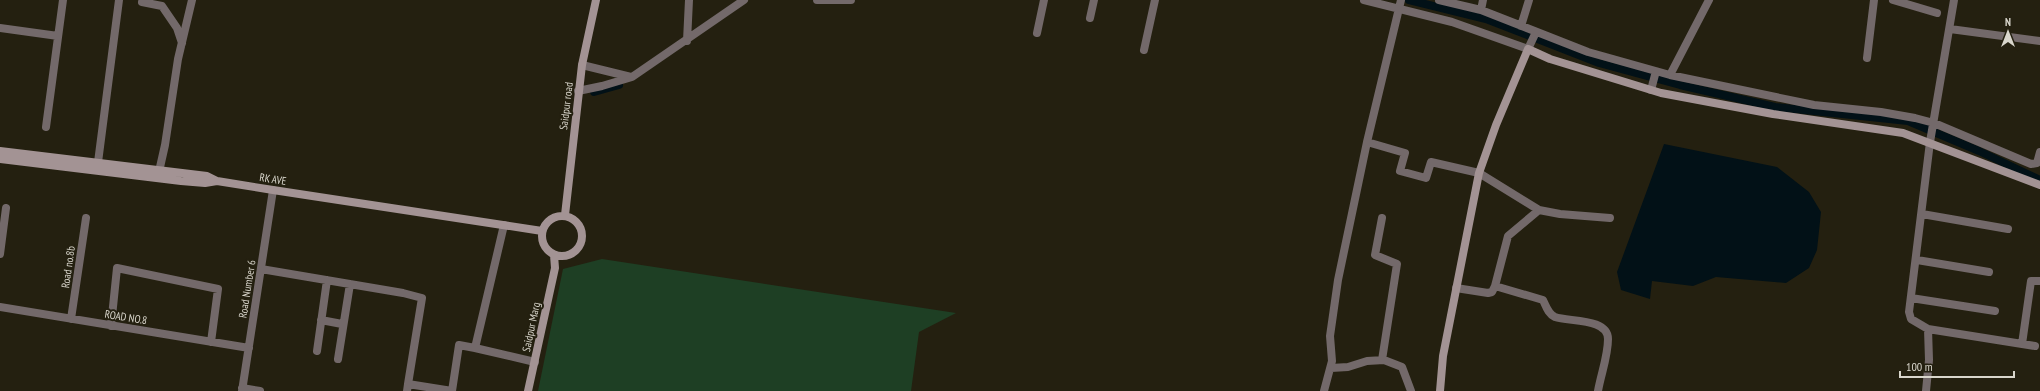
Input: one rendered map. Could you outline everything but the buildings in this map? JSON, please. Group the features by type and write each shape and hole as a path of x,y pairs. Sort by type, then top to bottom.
{"main road":[{"name":"Saidpur road","path":"565,215 578,91 596,0"},
{"path":"1440,391 1443,356 1479,173 1496,125 1528,48 1550,59 1651,88 1773,114 1903,133 1931,140 2040,185"},
{"name":"RK AVE","path":"0,151 30,159 158,174 207,176 217,181 542,231"},
{"path":"0,159 30,159"},
{"path":"555,268 565,256 578,250 583,240 582,229 576,220 565,215 555,216 547,222 542,231 544,247 554,255 565,256"},
{"path":"554,255 555,268"},
{"name":"Saidpur Marg","path":"528,391 555,268"}],"street":[{"path":"46,127 63,0"},
{"path":"98,167 119,0"},
{"path":"158,174 182,44 192,0"},
{"path":"687,41 689,0"},
{"path":"578,91 632,77 687,41 744,0"},
{"path":"817,0 845,0"},
{"path":"1037,33 1044,0"},
{"path":"1090,18 1094,0"},
{"path":"1144,50 1155,0"},
{"path":"1364,0 1399,5 1467,26 1528,48 1534,34"},
{"path":"1439,0 1481,10 1521,26 1534,34 1655,74 1670,75 1800,103 1895,114 1933,125 2031,164 2037,162 2040,152"},
{"path":"1481,10 1483,0"},
{"path":"1521,26 1529,0"},
{"path":"1670,75 1709,0"},
{"path":"1867,58 1874,0"},
{"path":"1893,0 1937,13"},
{"path":"1954,0 1933,125 1917,260 1909,312 1911,319 1928,329 2036,346"},
{"path":"142,2 162,6 176,28 182,44"},
{"path":"1324,391 1331,368 1330,336 1338,280 1367,142 1399,5"},
{"path":"0,28 58,36"},
{"path":"1950,29 2040,41"},
{"path":"582,65 632,77"},
{"path":"1651,88 1655,74"},
{"path":"1367,142 1405,153 1400,171 1426,178 1431,162 1479,173 1539,210 1560,214 1610,218"},
{"name":"Road Number 6","path":"242,389 273,190"},
{"path":"0,254 6,208"},
{"path":"1456,288 1488,293 1492,292 1495,286 1508,236 1539,210"},
{"path":"1922,214 2008,229"},
{"name":"Road no.8b","path":"71,319 86,218"},
{"path":"1382,218 1375,255 1397,264 1382,360"},
{"path":"475,348 504,226"},
{"path":"1917,260 1989,272"},
{"path":"111,326 117,268 218,289 211,342"},
{"path":"261,269 422,298 408,388 452,391 459,345 535,362"},
{"path":"317,351 327,280"},
{"path":"2022,344 2031,281 2040,281"},
{"path":"338,359 342,324 350,284"},
{"path":"1495,286 1543,300 1546,309 1554,316 1598,325 1605,329 1608,338 1598,391"},
{"path":"1911,298 1995,311"},
{"name":"ROAD NO.8","path":"0,307 249,348"},
{"path":"321,320 342,324"},
{"path":"1926,391 1929,360 1928,329"},
{"path":"1331,368 1348,367 1368,361 1382,360 1402,367 1411,391"},
{"path":"242,389 260,391"}],"green space":[{"path":"602,259 956,313 919,332 911,391 538,391 563,269"}],"shaded area":[{"path":"1664,144 1777,167 1809,192 1821,212 1817,250 1809,268 1786,283 1716,277 1693,286 1652,281 1650,299 1621,290 1617,272"}],"waterway":[{"path":"1409,0 1486,19 1599,63 1680,85 1775,107 1908,121 1979,151 2040,180"},
{"path":"594,92 619,85"}]}
